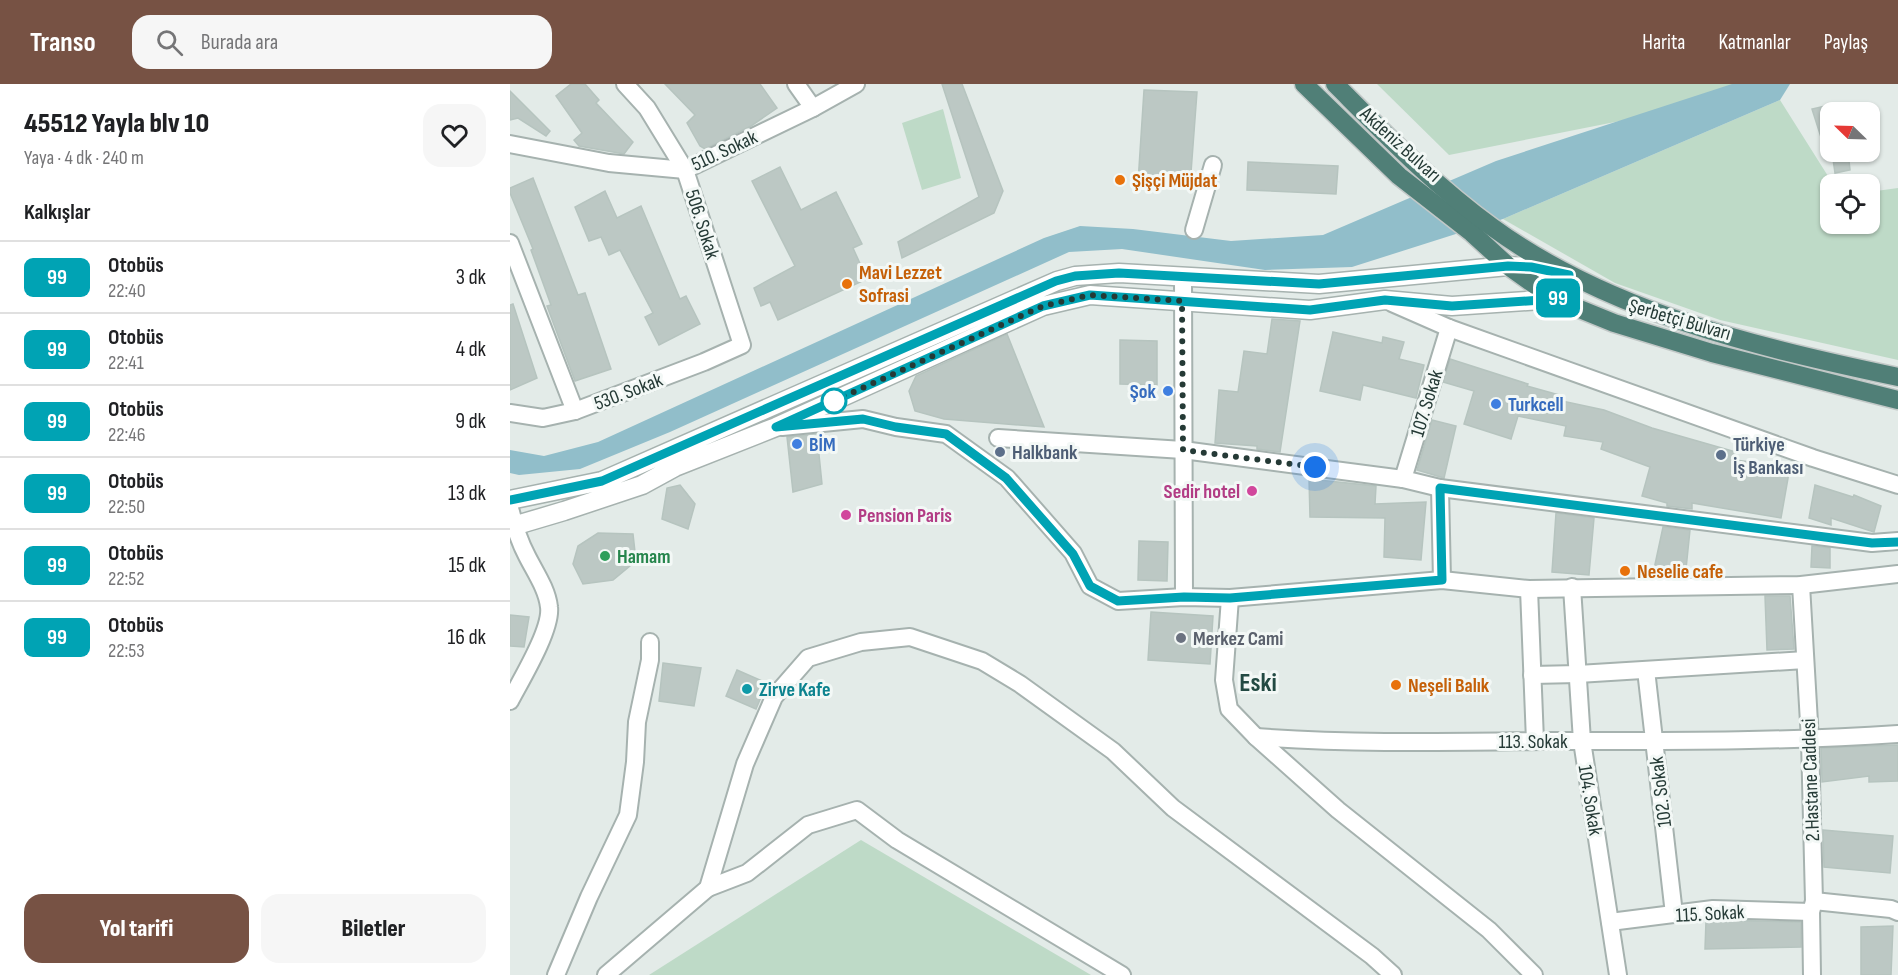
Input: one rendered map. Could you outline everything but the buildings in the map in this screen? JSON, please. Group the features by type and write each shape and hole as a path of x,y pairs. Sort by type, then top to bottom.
{"highway":[{"name":"Akdeniz Bulvarı","path":"1304,84 1399,176 1472,233"},
{"name":"Akdeniz Bulvarı","path":"1335,84 1414,162 1491,227"},
{"name":"Şerbetçi Bulvarı","path":"1491,227 1569,275 1714,333 1898,377"},
{"name":"Şerbetçi Bulvarı","path":"1472,233 1508,266 1556,299 1614,323 1712,353 1898,400"}],"street":[{"name":"506. Sokak","path":"625,84 647,108 685,170 742,345"},
{"path":"796,84 813,108"},
{"name":"510. Sokak","path":"510,144 609,163 685,170 813,108 856,84"},
{"path":"1194,230 1213,165"},
{"path":"510,243 575,411"},
{"path":"510,500 602,481 1056,281 1075,276 1119,273 1319,284 1508,266 1531,267 1569,275 1568,293 1556,299 1452,306 1385,300 1310,310 1090,295 1043,306 776,427 675,467 642,485 512,526"},
{"path":"1183,277 1184,597"},
{"path":"1385,300 1449,328 1802,454 1898,485"},
{"name":"107. Sokak","path":"1403,479 1449,328"},
{"name":"530. Sokak","path":"510,413 543,418 575,411 704,362 742,345"},
{"path":"776,427 863,419 896,427 946,434 1006,478 1073,554 1090,586 1118,601 1184,597 1230,598 1442,580 1529,589 1801,585 1898,574"},
{"path":"998,438 1183,450 1403,479 1440,488 1872,543 1898,542"},
{"path":"1440,488 1442,580"},
{"path":"510,508 512,526 545,591 550,609 540,644 510,701"},
{"name":"2.Hastane Caddesi","path":"1801,585 1810,740 1812,975"},
{"name":"104. Sokak","path":"1572,587 1582,741 1618,975"},
{"path":"1529,589 1534,741"},
{"path":"1230,598 1224,680 1229,709 1256,738 1338,810 1489,930 1534,975"},
{"path":"708,888 745,764 774,697 808,658 861,642 910,637 982,661 1020,684 1113,751 1173,808 1372,956 1393,975"},
{"path":"556,975 627,815 635,762 637,722 650,660 650,642"},
{"path":"1532,675 1805,660"},
{"name":"102. Sokak","path":"1646,670 1674,914"},
{"name":"113. Sokak","path":"1256,738 1323,742 1654,741 1810,740 1898,734"},
{"path":"606,975 708,888 747,873 808,825 857,810 897,840 1122,975"},
{"name":"115. Sokak","path":"1610,922 1713,909 1812,907 1891,909 1898,912"}],"green space":[{"path":"1377,84 1741,84 1696,106 1449,155"},
{"path":"1780,100 1827,174 1820,174 1820,234 1880,234 1880,190 1898,188 1898,360 1720,320 1615,283 1503,219"},
{"path":"943,109 961,178 922,190 902,123"},
{"path":"861,840 1091,975 649,975"}],"water":[{"path":"1732,84 1790,84 1780,100 1503,219 1352,267 1265,270 1122,249 1069,252 670,432 580,469 519,475 510,473 510,450 544,456 598,442 1044,238 1080,226 1133,229 1231,241 1323,235 1496,161"}],"bus line":[{"name":"99","path":"510,500 602,481 1056,281 1075,276 1119,273 1319,284 1508,266 1531,267 1569,275 1568,293 1556,299 1452,306 1385,300 1310,310 1090,295 1043,306 776,427 863,419 896,427 946,434 1006,478 1073,554 1090,586 1118,601 1184,597 1230,598 1442,580 1440,488 1872,543 1898,542"}],"place":[{"name":"Şişçi Müjdat","path":"1120,180"},
{"name":"Mavi Lezzet Sofrasi","path":"847,284"},
{"name":"Şok","path":"1168,391"},
{"name":"Turkcell","path":"1496,404"},
{"name":"BİM","path":"797,444"},
{"name":"Halkbank","path":"1000,452"},
{"name":"Türkiye İş Bankası","path":"1721,455"},
{"name":"Sedir hotel","path":"1252,491"},
{"name":"Pension Paris","path":"846,515"},
{"name":"Hamam","path":"605,556"},
{"name":"Neselie cafe","path":"1625,571"},
{"name":"Merkez Cami","path":"1181,638"},
{"name":"Neşeli Balık","path":"1396,685"},
{"name":"Zirve Kafe","path":"747,689"}],"district":[{"name":"Eski","path":"1258,682"}],"route":[{"path":"834,401 1043,306 1090,295 1182,301 1183,450 1315,467"}]}
